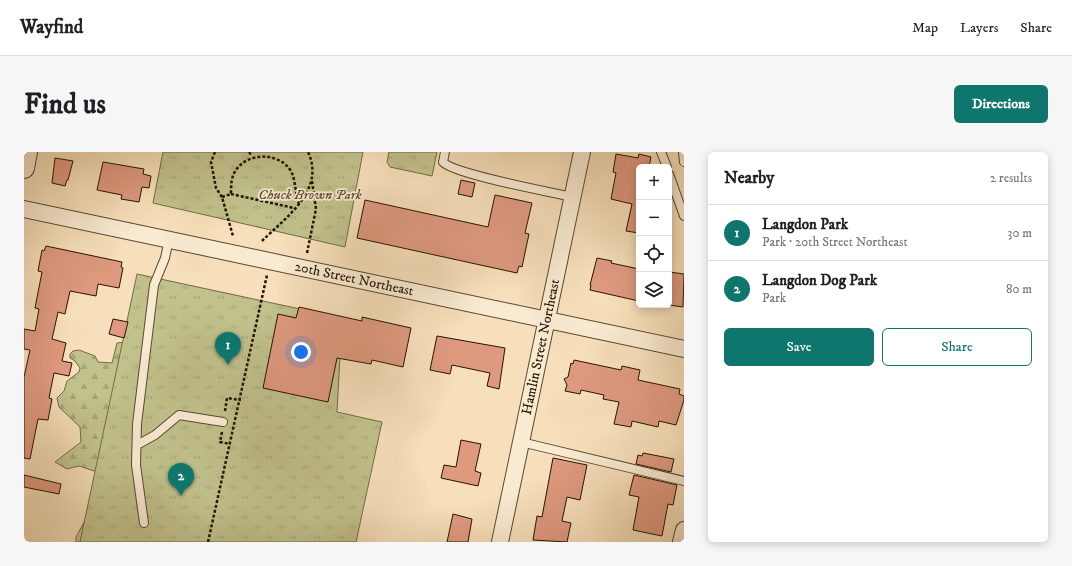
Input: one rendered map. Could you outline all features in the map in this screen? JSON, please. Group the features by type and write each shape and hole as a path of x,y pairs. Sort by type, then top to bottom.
{"street":[{"path":"24,168 27,152"},
{"name":"Hamlin Street Northeast","path":"500,542 582,152"},
{"name":"20th Street Northeast","path":"24,209 684,349"},
{"path":"681,542 684,530"}],"lane":[{"path":"445,152 442,162 451,168 497,181 572,197"},
{"path":"661,152 666,164"},
{"path":"683,152 684,162"},
{"path":"672,182 684,216"},
{"path":"144,523 136,465 137,424 154,285 165,258 169,239"},
{"path":"137,445 155,435 179,415 223,422"},
{"path":"521,442 684,481"}],"path":[{"path":"215,152 211,162 216,188 222,197 233,236"},
{"path":"249,152 252,156"},
{"path":"307,253 316,209 312,181 311,158 308,152"},
{"path":"231,194 232,179 235,171 246,159 252,156 265,154 274,156 284,162 291,172 299,204"},
{"path":"262,241 299,204 306,195 312,181"},
{"path":"222,197 231,194 294,208"},
{"path":"208,542 265,287"}],"green space":[{"name":"Chuck Brown Park","path":"163,152 363,152 345,247 153,203"},
{"name":"Chuck Brown Park","path":"389,152 437,152 432,176 390,167 387,162"},
{"path":"137,274 342,318 337,412 382,422 356,542 80,542"},
{"path":"126,342 162,542 76,542 76,537 96,500 97,472 79,466 67,469 55,462 81,442 80,427 59,407 57,398 64,391 67,381 79,372 80,368 75,361 70,358 70,354 73,351 79,350 95,356 98,362 112,363 117,343"}],"building":[{"path":"616,154 638,158 639,154 651,157 650,164 636,164 636,233 626,231 632,204 611,199 616,173 613,172"},
{"path":"55,158 73,161 65,186 52,183"},
{"path":"103,162 144,169 143,174 151,176 149,188 142,187 139,202 121,199 122,195 97,190"},
{"path":"461,180 475,183 472,197 458,194"},
{"path":"495,195 532,203 525,233 529,234 522,267 519,266 517,273 357,238 365,200 488,227"},
{"path":"46,246 122,262 121,267 123,268 119,288 98,284 96,296 70,291 65,314 58,312 52,339 66,343 62,361 72,363 69,376 54,373 49,398 52,399 48,420 38,419 30,459 24,458 24,377 30,350 24,349 24,329 35,331 39,309 35,308 42,272 38,271 42,250 44,251"},
{"path":"597,258 612,261 611,263 636,268 636,300 590,290"},
{"path":"672,272 684,274 683,307 672,305"},
{"path":"299,307 362,321 362,317 411,328 403,367 372,360 371,364 337,358 328,402 263,388 278,314 296,318"},
{"path":"113,319 128,322 124,338 109,334"},
{"path":"437,336 505,348 499,389 487,386 490,373 452,365 450,374 430,370"},
{"path":"574,360 621,370 622,366 640,370 638,380 680,389 679,394 684,396 684,400 676,425 659,421 658,427 632,421 631,427 614,424 619,402 603,399 604,395 581,390 580,394 565,391 567,385 564,379 568,377 571,363 573,364"},
{"path":"461,440 481,444 475,471 481,473 478,486 441,478 444,465 456,467"},
{"path":"643,453 674,459 671,472 636,464 638,455 642,456"},
{"path":"553,458 587,465 580,500 567,497 562,521 571,523 567,542 533,540 537,516 542,517"},
{"path":"24,475 61,484 59,494 24,487"},
{"path":"634,475 677,485 673,505 668,504 662,536 633,530 639,497 629,495"},
{"path":"453,514 472,519 468,542 447,542"}],"place":[{"name":"Langdon Park","path":"228,365"},
{"name":"Langdon Dog Park","path":"181,496"}]}
